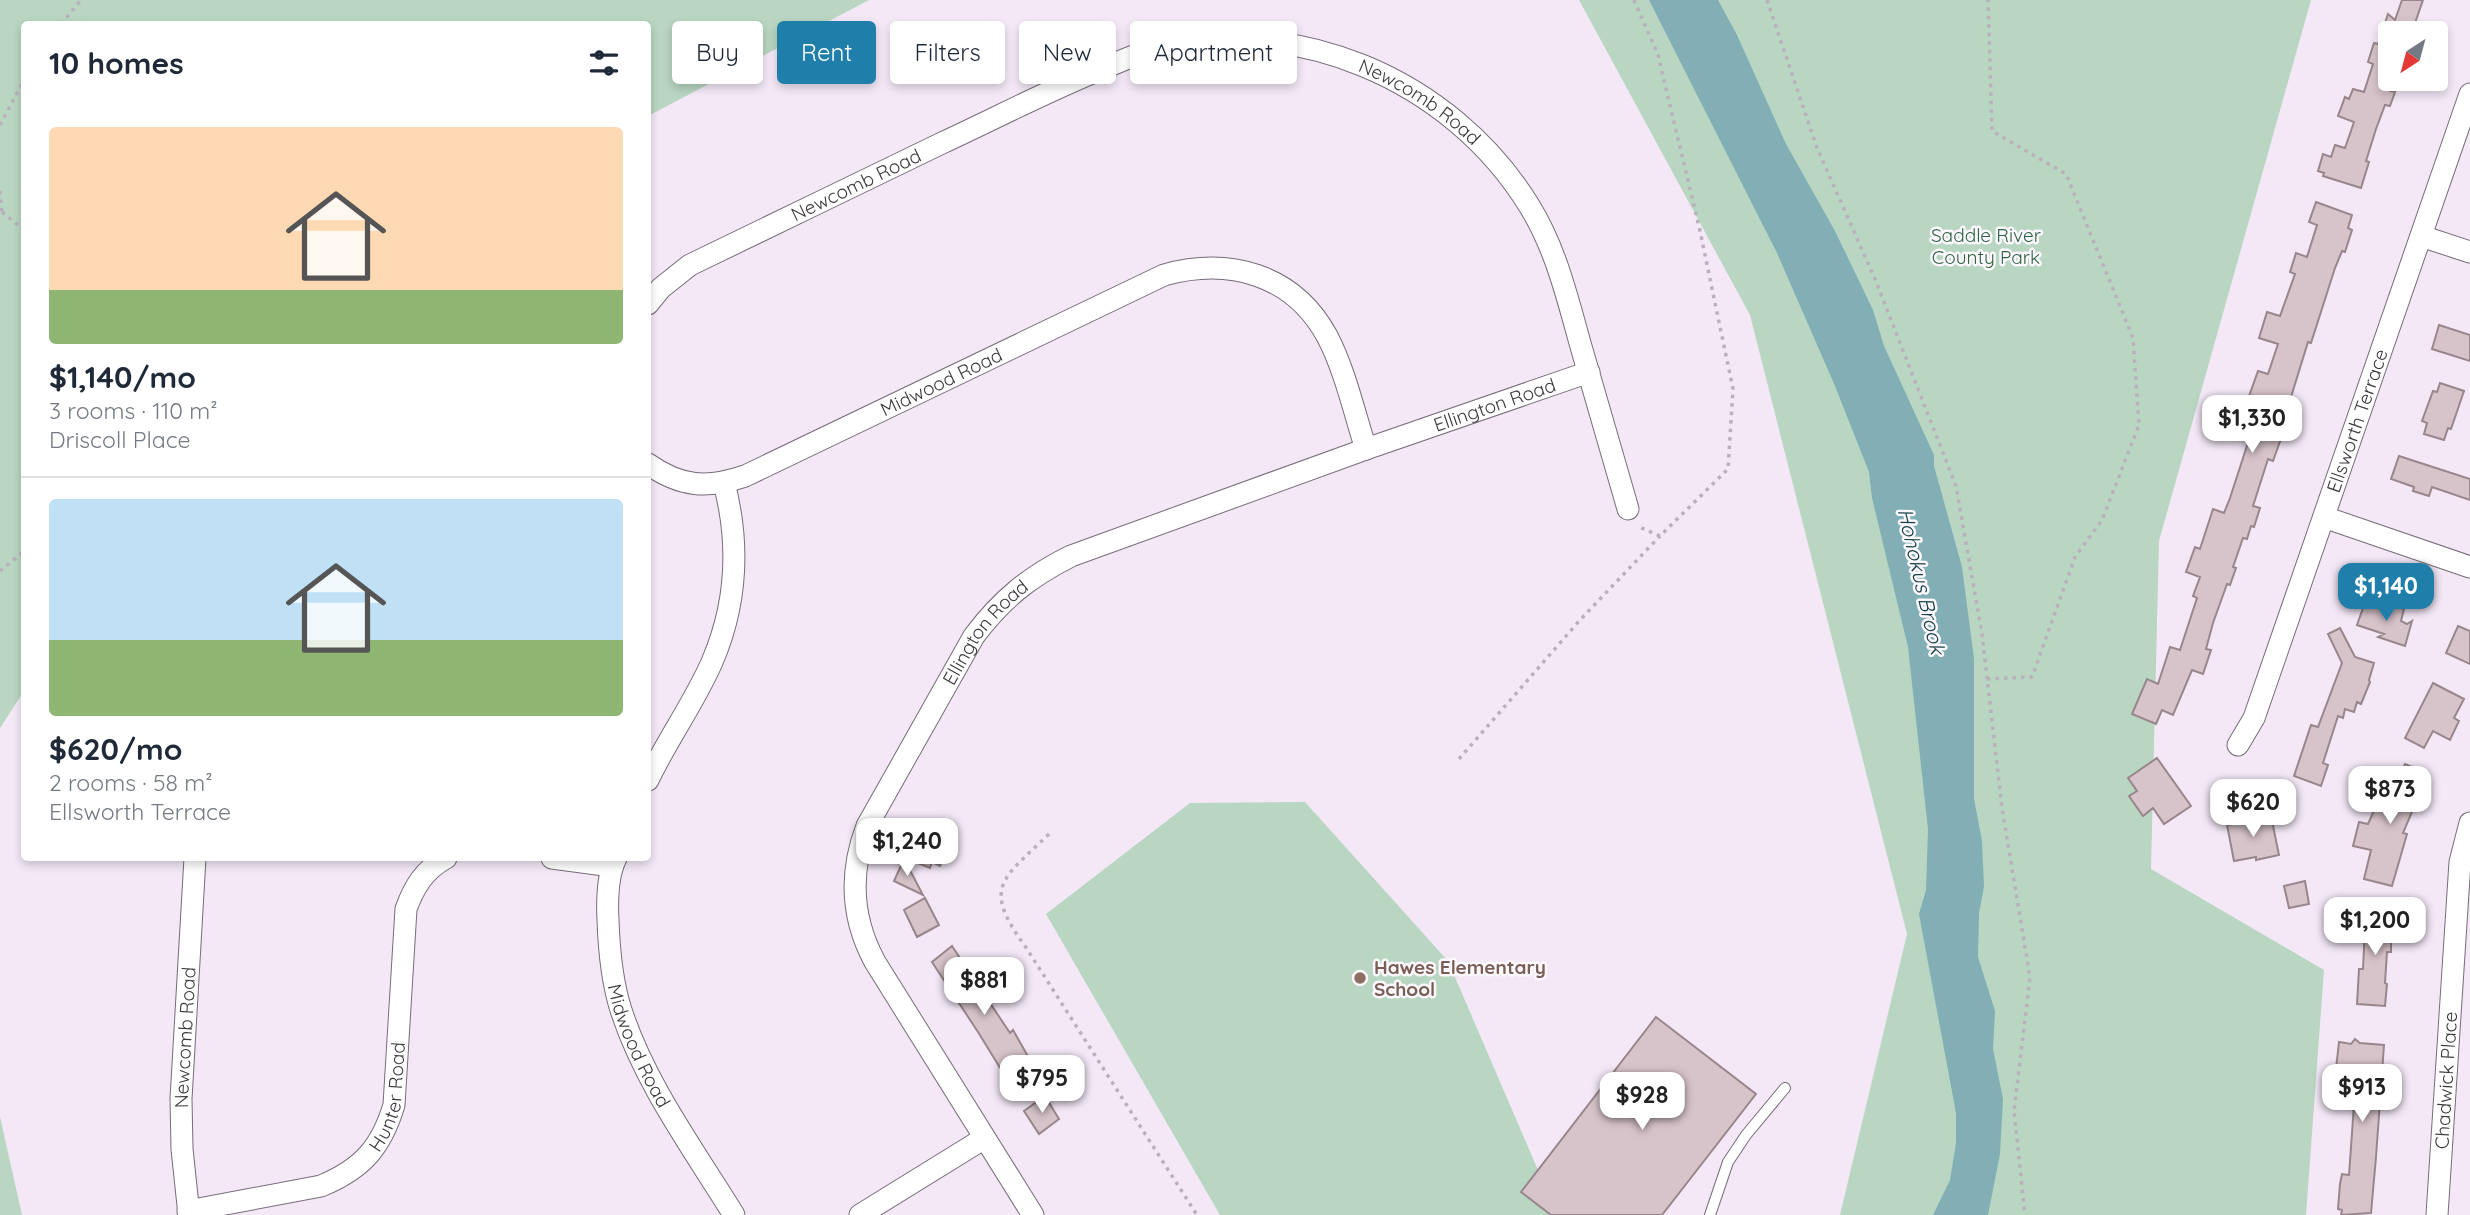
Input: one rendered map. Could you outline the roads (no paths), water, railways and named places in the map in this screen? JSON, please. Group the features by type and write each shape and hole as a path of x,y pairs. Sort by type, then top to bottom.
{"street":[{"name":"Newcomb Road","path":"651,300 661,288 690,265 1076,79 1144,52 1179,44 1214,40 1292,44 1327,52 1399,81 1429,100 1484,146 1511,178 1548,240 1559,269 1628,509"},
{"name":"Ellsworth Terrace","path":"2238,745 2254,718 2470,94"},
{"path":"2421,236 2470,252"},
{"name":"Midwood Road","path":"724,483 757,470 1164,275 1188,268 1234,269 1257,275 1278,285 1298,300 1314,317 1335,353 1366,449"},
{"name":"Ellington Road","path":"1033,1215 983,1139 867,947 854,897 854,872 867,826 974,636 992,612 1016,589 1041,571 1071,556 1589,372"},
{"path":"651,466 664,475 684,482 703,485 724,483 734,537 735,568 732,598 711,664 651,774"},
{"path":"2324,517 2470,567"},
{"name":"Chadwick Place","path":"2437,1215 2462,969 2460,862 2470,822"},
{"name":"Newcomb Road","path":"189,1213 182,1149 181,1099 195,861"},
{"name":"Hunter Road","path":"189,1213 321,1186 341,1178 361,1164 376,1148 388,1126 394,1105 407,909 412,892 422,877 440,861"},
{"name":"Midwood Road","path":"614,862 607,902 608,937 621,1010 652,1080 734,1215"},
{"path":"860,1215 983,1139"}],"lane":[{"path":"1710,1215 1728,1162 1746,1135 1785,1088"}],"water":[{"name":"Hohokus Brook","path":"1649,0 1718,0 1737,35 1786,144 1835,231 1873,310 1884,346 1934,455 1934,466 1962,567 1974,659 1974,799 1982,841 1984,887 1979,913 1978,957 1995,1011 1993,1049 2003,1099 2000,1154 1988,1215 1933,1215 1950,1180 1956,1143 1956,1113 1919,914 1926,890 1928,829 1908,647 1872,498 1869,472 1777,253"}],"place":[{"name":"Hawes Elementary School","path":"1360,978"}],"park label":[{"name":"Saddle River County Park","path":"1986,246"}]}
